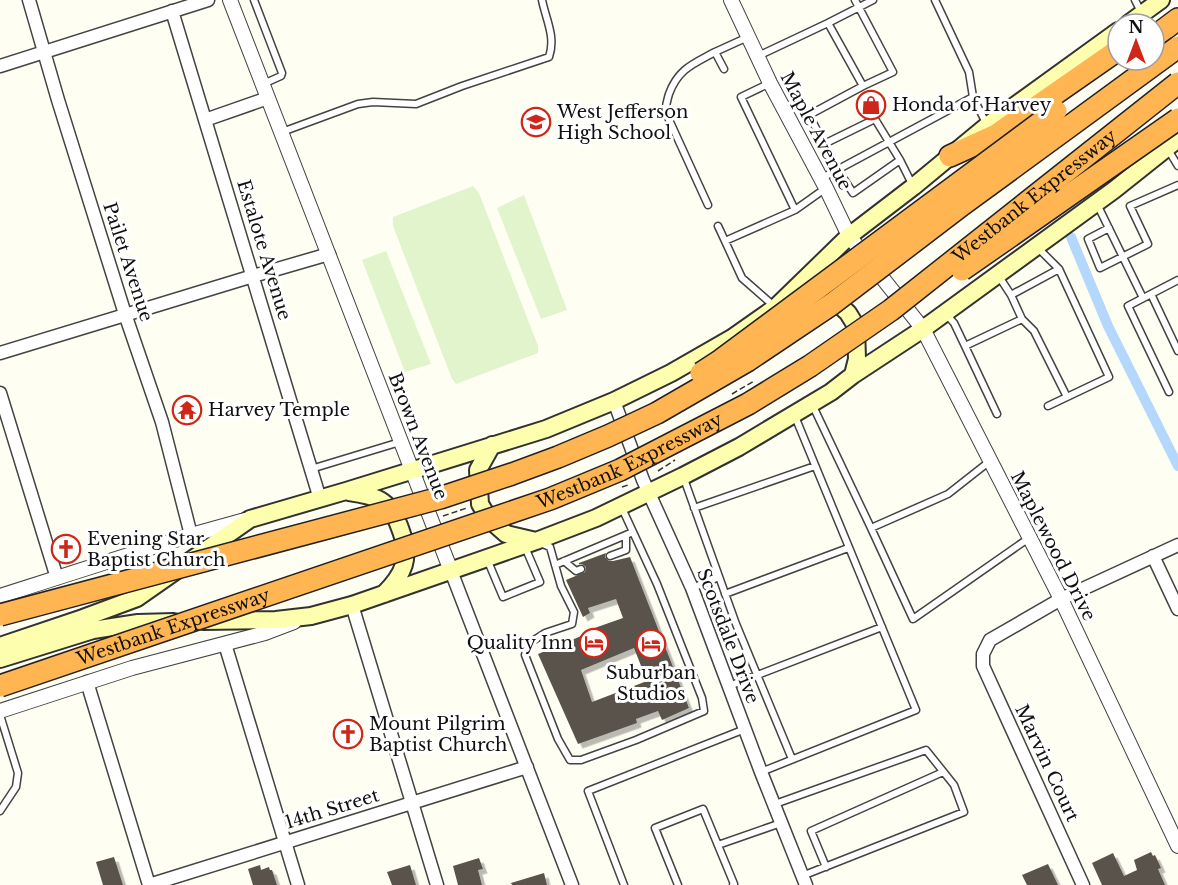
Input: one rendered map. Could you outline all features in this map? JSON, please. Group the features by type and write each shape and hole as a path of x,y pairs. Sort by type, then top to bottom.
{"highway":[{"path":"1151,12 1178,8"},
{"name":"Westbank Expressway","path":"0,615 440,498 558,457 657,413 739,366 832,304 962,205 1178,47"},
{"path":"950,156 996,135 1106,58"},
{"path":"657,413 678,388 721,360 1108,72"},
{"name":"Westbank Expressway","path":"0,686 550,499 620,470 747,404 810,366 891,310 1178,83"},
{"path":"810,366 862,340 1178,119"}],"main road":[{"path":"1145,12 1161,0"},
{"path":"0,646 137,598 250,519 546,429 614,401 671,373 732,338 781,302 849,236 988,125 1106,40"},
{"name":"Westbank Expressway","path":"311,616 383,595 596,518 739,447 831,392 923,329 1096,203 1172,143"},
{"path":"781,302 816,293 831,297 848,313 856,326 857,359 853,375"},
{"path":"492,445 478,470 480,504 489,519 506,534 530,543"},
{"path":"346,491 373,496 388,505 397,517 405,540 406,557 401,572 383,595"},
{"path":"0,659 93,630 138,623 276,620 311,616"}],"street":[{"name":"Pailet Avenue","path":"29,0 125,314 162,422 191,535"},
{"path":"0,66 207,0"},
{"name":"Brown Avenue","path":"230,0 572,885"},
{"name":"Maple Avenue","path":"731,0 770,83 824,183 849,236 878,272"},
{"name":"Estalote Avenue","path":"172,11 320,499"},
{"path":"205,120 268,98"},
{"path":"0,353 329,254"},
{"name":"Maplewood Drive","path":"878,272 923,329 1061,599 1178,846"},
{"path":"0,393 57,578"},
{"name":"Scotsdale Drive","path":"614,401 643,480 692,588 804,880"},
{"path":"0,596 191,535 250,519"},
{"path":"1061,599 1178,545"},
{"path":"1153,556 1178,609"},
{"name":"Marvin Court","path":"1061,599 990,640 984,654 984,666 1083,885"},
{"path":"352,605 437,885"},
{"name":"Westbank Expressway","path":"0,713 87,682 265,633 311,616"},
{"path":"225,644 298,885"},
{"path":"87,682 149,885"},
{"name":"14th Street","path":"149,885 526,766"}],"lane":[{"path":"254,0 282,73 281,76 262,84"},
{"path":"281,132 358,104 373,102 416,104 549,57 552,37 542,0"},
{"path":"855,0 893,72 809,115 853,193 900,160"},
{"path":"757,56 873,0"},
{"path":"935,0 969,72 973,97 988,125"},
{"path":"828,23 862,86"},
{"path":"708,205 665,108 673,84 689,65 748,37"},
{"path":"715,52 724,69"},
{"path":"770,83 741,97 795,210"},
{"path":"725,241 795,210 838,170 973,97"},
{"path":"824,144 875,119 900,160 913,187"},
{"path":"1172,143 1178,166"},
{"path":"1109,228 1088,239 1100,268 1148,244 1130,206 1178,185"},
{"path":"1096,203 1143,298"},
{"path":"718,226 742,278 781,302"},
{"path":"1037,246 1059,269 1109,377 1048,406"},
{"path":"1011,295 1059,269"},
{"path":"998,274 1022,319 1034,331 1067,397"},
{"path":"1169,392 1128,306 1178,280"},
{"path":"1151,294 1178,351"},
{"path":"945,313 954,323 997,414"},
{"path":"965,346 1022,319"},
{"path":"812,403 913,619 1030,537"},
{"path":"761,772 916,710 794,414"},
{"path":"311,469 401,442"},
{"path":"871,528 948,494 990,461"},
{"path":"694,508 815,466"},
{"path":"683,476 725,594 792,759"},
{"path":"487,558 503,597 540,582 530,543 550,547 561,586 574,612 572,624 545,633 528,644 525,655 558,739 570,760 581,760 636,740 704,711 702,698 669,615 621,506"},
{"path":"555,565 633,532"},
{"path":"610,556 626,550 626,535"},
{"path":"725,594 848,548"},
{"path":"564,561 576,571 580,569"},
{"path":"692,588 720,577"},
{"path":"729,686 882,627"},
{"path":"0,713 18,773 16,787 0,811"},
{"path":"624,885 588,790 745,729"},
{"path":"774,805 926,750 954,785 964,812 826,867 804,880"},
{"path":"826,867 811,831 943,772"},
{"path":"678,885 655,828 703,809 733,885"},
{"path":"718,845 781,823"}],"green space":[{"path":"473,186 479,193 538,346 538,353 456,384 452,379 393,226 393,217"},
{"path":"524,195 567,310 541,319 497,208"},
{"path":"386,251 431,364 405,372 362,260"}],"building":[{"name":"Quality Inn","path":"606,553 605,557 609,561 630,557 689,708 662,720 658,711 636,719 637,723 578,744 538,654 586,634 586,631 623,618 616,599 588,608 590,613 583,617 566,580 585,572 586,567 579,563","holes":["634,648 647,681 592,702 581,670"]},
{"path":"1151,852 1153,856 1155,855 1161,868 1158,869 1165,885 1102,885 1092,863 1113,853 1124,876 1137,870 1134,860"},
{"path":"114,857 123,885 103,885 96,862"},
{"path":"479,858 483,869 478,870 482,885 458,885 453,866"},
{"path":"1048,864 1058,885 1027,885 1022,875"},
{"path":"260,865 261,870 269,867 272,870 277,885 253,885 248,869"},
{"path":"410,865 416,885 392,885 387,872"},
{"path":"544,873 547,885 512,885 511,883"}],"waterway":[{"path":"1071,237 1108,326 1178,466"}],"place":[{"name":"Honda of Harvey","path":"871,105"},
{"name":"West Jefferson High School","path":"536,122"},
{"name":"Harvey Temple","path":"187,410"},
{"name":"Evening Star Baptist Church","path":"66,549"},
{"name":"Quality Inn","path":"594,643"},
{"name":"Suburban Studios","path":"651,644"},
{"name":"Mount Pilgrim Baptist Church","path":"348,734"}]}
